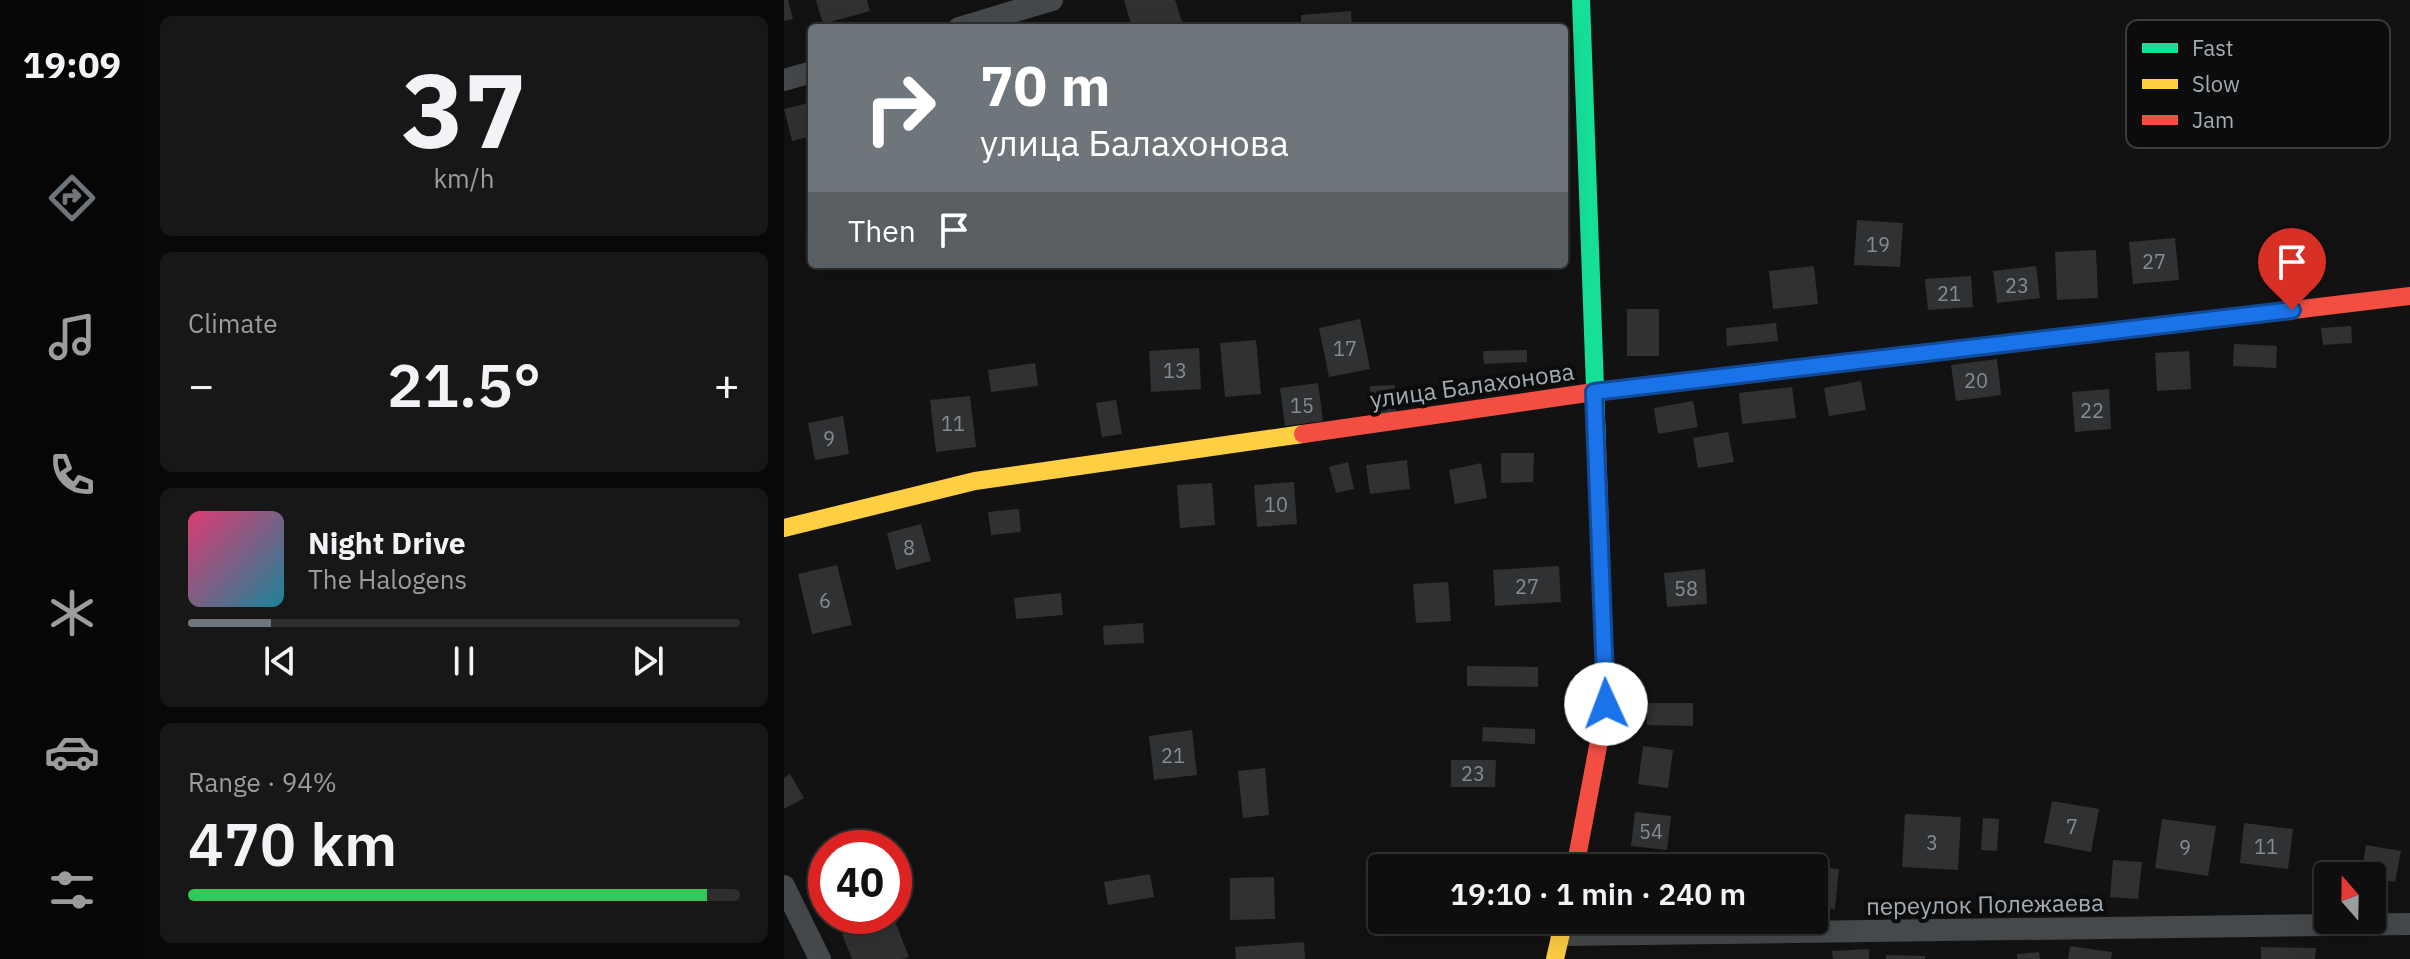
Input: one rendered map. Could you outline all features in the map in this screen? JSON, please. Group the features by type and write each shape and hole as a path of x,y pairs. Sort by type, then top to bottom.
{"street":[{"path":"972,24 1052,0"},
{"path":"1578,854 1606,704 1581,0"},
{"path":"784,80 808,73"},
{"name":"улица Балахонова","path":"784,528 975,481 1594,392 2410,296"},
{"path":"784,886 820,959"},
{"name":"переулок Полежаева","path":"1828,926 2410,924"},
{"path":"1555,959 1561,934"}],"building":[{"path":"784,0 788,0 793,19 784,21"},
{"path":"816,0 867,0 870,11 823,24"},
{"path":"1124,0 1175,0 1182,22 1175,24 1131,24"},
{"path":"1351,11 1352,24 1301,24 1301,15"},
{"path":"808,103 808,137 792,141 784,109"},
{"path":"1857,220 1903,223 1900,267 1854,265"},
{"path":"2175,238 2179,280 2133,284 2129,242"},
{"path":"2289,245 2294,290 2275,292 2270,248"},
{"path":"2096,250 2098,298 2057,300 2055,252"},
{"path":"1814,266 1818,304 1773,309 1769,271"},
{"path":"2036,266 2040,298 1997,303 1993,271"},
{"path":"1971,276 1973,307 1928,310 1925,279"},
{"path":"1627,309 1659,309 1659,356 1627,356"},
{"path":"1360,319 1370,369 1329,377 1319,328"},
{"path":"1776,323 1778,341 1727,346 1726,328"},
{"path":"2351,326 2352,343 2323,345 2321,328"},
{"path":"1256,340 1261,394 1225,397 1220,343"},
{"path":"2234,344 2277,346 2276,368 2233,366"},
{"path":"1199,348 1201,389 1151,392 1149,351"},
{"path":"1527,350 1527,362 1484,364 1483,351"},
{"path":"2189,351 2191,389 2157,391 2155,353"},
{"path":"1997,359 2001,395 1956,401 1951,365"},
{"path":"1035,363 1038,386 991,392 988,370"},
{"path":"1861,381 1866,410 1829,416 1824,388"},
{"path":"1318,383 1323,421 1285,426 1280,388"},
{"path":"1395,385 1396,415 1371,416 1370,386"},
{"path":"1792,387 1796,418 1742,424 1739,393"},
{"path":"2109,389 2111,429 2075,432 2072,392"},
{"path":"970,396 976,447 936,452 930,400"},
{"path":"1116,400 1122,434 1102,437 1096,403"},
{"path":"1693,401 1698,427 1658,434 1654,408"},
{"path":"843,416 849,454 815,460 808,423"},
{"path":"1728,432 1734,462 1698,468 1693,438"},
{"path":"1501,453 1534,453 1533,482 1501,483"},
{"path":"1407,460 1410,489 1370,494 1366,465"},
{"path":"1348,462 1354,489 1336,493 1329,467"},
{"path":"1481,463 1487,498 1455,504 1449,470"},
{"path":"1294,482 1297,524 1257,527 1254,485"},
{"path":"1212,483 1215,525 1180,528 1177,485"},
{"path":"1019,509 1021,532 991,535 988,512"},
{"path":"921,524 931,561 896,570 887,533"},
{"path":"837,565 852,625 812,634 798,574"},
{"path":"1559,566 1561,602 1495,606 1493,570"},
{"path":"1705,569 1707,604 1667,607 1664,573"},
{"path":"1448,582 1451,621 1416,623 1413,584"},
{"path":"1061,593 1063,615 1016,619 1014,598"},
{"path":"1143,623 1144,643 1104,645 1103,626"},
{"path":"1467,666 1538,667 1538,687 1467,686"},
{"path":"1647,703 1693,703 1693,726 1647,725"},
{"path":"1483,727 1535,729 1535,744 1482,741"},
{"path":"1192,730 1197,775 1154,780 1149,736"},
{"path":"1643,746 1673,750 1668,788 1638,784"},
{"path":"1451,760 1496,760 1495,787 1451,787"},
{"path":"1265,768 1269,815 1243,818 1238,771"},
{"path":"790,774 804,798 784,809 784,778"},
{"path":"2052,801 2099,809 2091,852 2044,843"},
{"path":"1635,812 1671,816 1667,850 1631,846"},
{"path":"1905,814 1961,817 1958,870 1902,867"},
{"path":"1983,818 1999,819 1997,851 1981,850"},
{"path":"2162,819 2216,826 2208,876 2155,868"},
{"path":"2244,823 2293,829 2288,869 2240,863"},
{"path":"2366,845 2401,851 2395,882 2386,880 2386,862 2363,862"},
{"path":"2113,860 2142,862 2138,899 2110,897"},
{"path":"1828,868 1839,869 1835,909 1828,908"},
{"path":"1150,874 1154,897 1108,905 1104,882"},
{"path":"1274,877 1275,919 1230,920 1230,878"},
{"path":"842,934 900,934 909,957 902,959 852,959"},
{"path":"1304,942 1305,959 1236,959 1235,947"},
{"path":"2070,946 2112,952 2111,959 2068,959"},
{"path":"2261,947 2316,948 2315,959 2261,959"},
{"path":"1869,949 1869,959 1833,959 1832,951"},
{"path":"2039,952 2040,959 2017,959 2017,954"},
{"path":"1886,955 1925,956 1925,959 1886,959"}],"traffic: fast":[{"path":"1581,0 1597,443"},
{"path":"1926,353 2243,316"}],"traffic: slow":[{"path":"784,528 975,481 1303,434"},
{"path":"1555,959 1561,934"}],"traffic: jam":[{"path":"2243,316 2410,296"},
{"path":"1303,434 1594,392 1926,353"},
{"path":"1578,854 1606,704 1597,443"}],"route":[{"path":"1606,704 1594,392 2292,310"}]}
